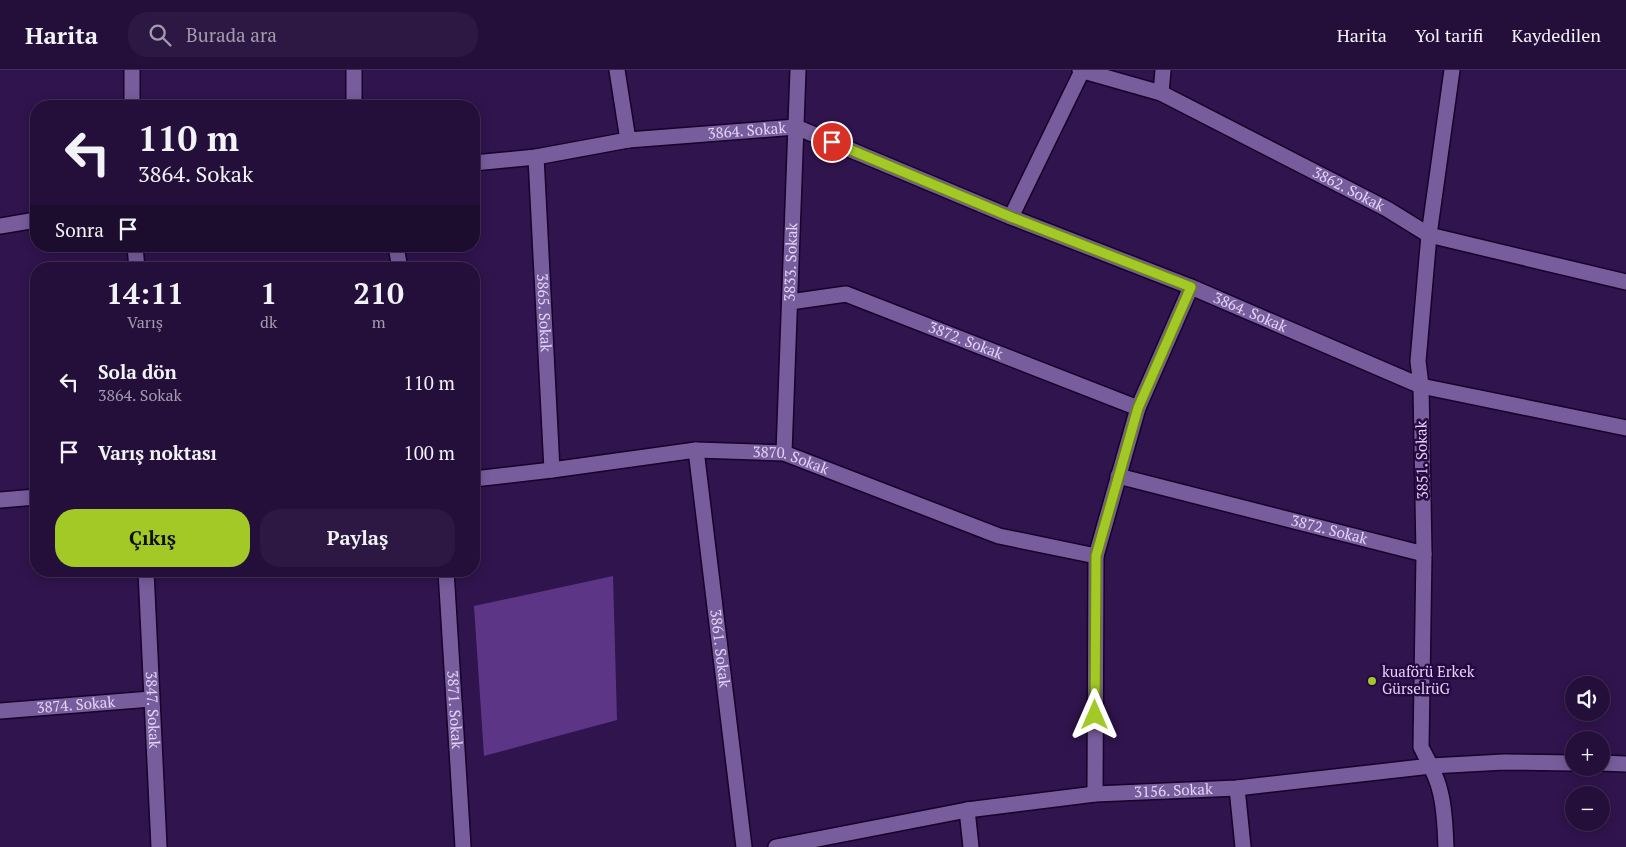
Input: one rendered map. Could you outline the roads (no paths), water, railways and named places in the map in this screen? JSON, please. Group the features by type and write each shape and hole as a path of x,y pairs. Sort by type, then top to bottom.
{"street":[{"path":"132,70 132,100"},
{"path":"354,70 354,100"},
{"path":"617,70 628,140"},
{"name":"3833. Sokak","path":"784,452 798,70"},
{"path":"1011,217 1081,70"},
{"name":"3862. Sokak","path":"1081,70 1161,93 1387,209 1429,235 1626,282"},
{"path":"1161,93 1163,70"},
{"name":"3851. Sokak","path":"1446,847 1445,819 1440,790 1421,747 1424,554 1421,386 1418,361 1429,235 1452,70"},
{"name":"3864. Sokak","path":"480,162 536,157 628,140 796,127 1011,217 1191,287 1421,386 1626,428"},
{"name":"3865. Sokak","path":"536,157 552,470"},
{"path":"0,226 30,221"},
{"path":"1095,794 1096,556 1138,408 1191,287"},
{"name":"3872. Sokak","path":"790,302 846,294 1138,408"},
{"name":"3870. Sokak","path":"480,478 696,450 784,452 999,536 1096,556"},
{"name":"3861. Sokak","path":"696,450 744,847"},
{"name":"3872. Sokak","path":"1118,476 1424,554"},
{"path":"0,500 30,498"},
{"name":"3847. Sokak","path":"146,577 159,847"},
{"name":"3871. Sokak","path":"446,577 463,847"},
{"name":"3874. Sokak","path":"0,711 151,699"},
{"name":"3156. Sokak","path":"776,847 967,810 1095,794 1237,788 1431,766 1504,762 1565,763"},
{"path":"1610,764 1626,764"},
{"path":"1237,788 1243,847"},
{"path":"967,810 971,847"}],"place":[{"name":"kuaförü Erkek GürselrüG","path":"1372,681"}]}
